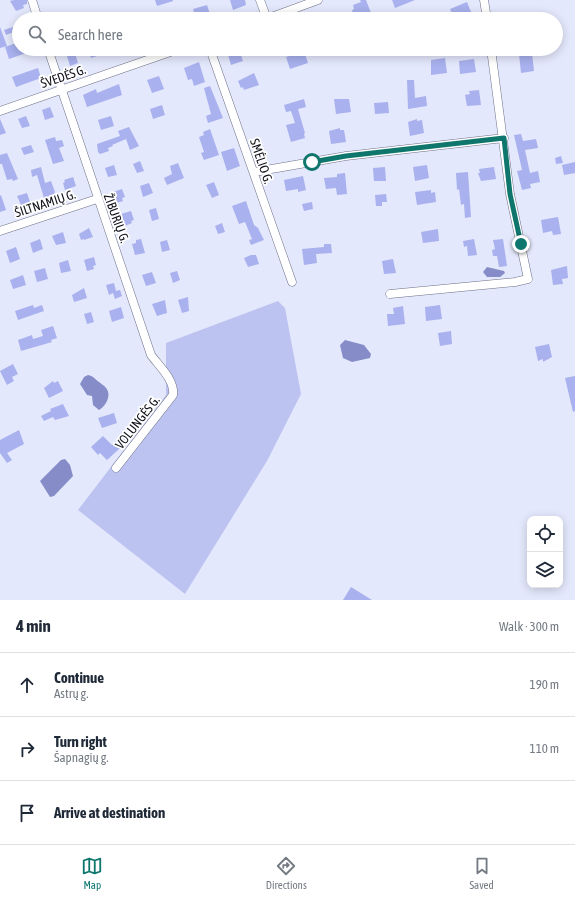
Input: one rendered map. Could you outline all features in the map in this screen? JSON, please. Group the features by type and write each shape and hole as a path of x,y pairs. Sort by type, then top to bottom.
{"street":[{"path":"32,0 36,12"},
{"path":"260,0 264,12"},
{"path":"285,12 318,0"},
{"path":"484,0 486,12"},
{"name":"ŽIBURIŲ G.","path":"50,56 60,90 151,355 169,379 174,390"},
{"name":"ŠVEDĖS G.","path":"0,110 159,56"},
{"name":"SMĖLIO G.","path":"213,56 292,282"},
{"path":"390,294 528,280 511,198 492,56"},
{"path":"254,172 346,156 504,138"},
{"name":"ŠILTNAMIŲ G.","path":"0,231 97,199"},
{"name":"VOLUNGĖS G.","path":"116,468 173,395 174,390"}],"shaded area":[{"path":"487,267 504,271 505,273 500,277 487,277 483,272"},
{"path":"278,301 285,308 301,394 267,461 185,594 78,510 166,395 166,343"},
{"path":"345,340 364,345 371,354 370,358 352,362 343,358 340,345"},
{"path":"88,375 103,385 108,391 107,400 104,406 99,410 93,405 92,396 87,395 80,384 84,377"},
{"path":"65,459 70,465 73,476 54,496 50,497 40,481 61,460"}],"building":[{"path":"27,0 27,4 23,5 24,8 16,11 10,1"},
{"path":"155,0 173,0 173,1 157,6"},
{"path":"230,0 245,0 246,5 233,10"},
{"path":"360,0 366,0 371,12 353,12 353,5 361,2"},
{"path":"392,0 415,0 395,8"},
{"path":"467,2 471,12 451,12 450,9"},
{"path":"207,5 209,12 194,12 193,9"},
{"path":"0,27 7,46 0,48"},
{"path":"12,27 12,33 6,35 4,30"},
{"path":"12,44 12,56 18,56 9,59 5,47"},
{"path":"67,56 76,56 78,63 70,66"},
{"path":"228,56 241,56 243,61 231,65"},
{"path":"306,56 308,63 290,69 286,57"},
{"path":"519,56 532,56 534,71 521,73"},
{"path":"445,58 447,73 431,75 431,60"},
{"path":"474,59 476,72 460,74 459,61"},
{"path":"199,62 205,82 194,86 192,79 188,80 184,68"},
{"path":"38,68 41,78 16,87 12,77"},
{"path":"254,73 259,85 244,90 243,87 241,88 238,81"},
{"path":"159,76 164,89 152,93 147,80"},
{"path":"407,80 414,80 415,98 426,96 427,106 408,109"},
{"path":"119,84 122,95 87,107 83,95 96,89 97,93"},
{"path":"210,86 223,118 208,123 206,116 211,114 204,88"},
{"path":"479,90 481,105 467,106 465,95 470,94 469,91"},
{"path":"304,99 306,107 298,109 305,138 291,142 286,125 295,123 291,111 286,112 284,105"},
{"path":"334,99 349,99 351,112 336,114"},
{"path":"388,102 389,113 375,114 374,103"},
{"path":"162,105 165,115 153,119 150,109"},
{"path":"50,107 54,117 45,120 42,110"},
{"path":"26,116 30,126 22,128 18,119"},
{"path":"111,116 114,126 101,130 98,120"},
{"path":"0,119 6,133 0,135"},
{"path":"417,119 417,121 422,120 424,133 410,136 408,122"},
{"path":"129,127 139,146 130,150 126,139 112,145 113,146 108,148 109,151 100,154 98,152 97,144 120,136 118,131"},
{"path":"340,128 340,130 344,130 346,142 331,144 329,131"},
{"path":"210,129 219,155 204,160 201,153 204,152 199,137 204,135 203,132"},
{"path":"521,134 523,141 536,139 538,148 525,150 530,173 538,171 540,182 530,184 531,188 522,190 517,171 522,170 514,135"},
{"path":"55,137 56,141 62,140 64,146 59,148 64,161 53,164 45,140"},
{"path":"31,145 34,152 24,155 21,148"},
{"path":"234,148 240,166 227,171 221,152"},
{"path":"7,153 18,179 13,181 12,179 7,180 2,164 0,164 0,155"},
{"path":"561,156 563,163 556,164 555,158"},
{"path":"140,161 144,171 137,173 133,164"},
{"path":"575,162 575,173 564,175 562,165"},
{"path":"178,163 184,178 167,185 164,178 172,174 170,166"},
{"path":"114,165 117,175 108,177 105,168"},
{"path":"427,165 429,178 415,181 413,167"},
{"path":"41,167 45,183 51,181 55,192 54,194 44,198 37,175 32,177 31,170"},
{"path":"385,167 386,181 374,181 373,168"},
{"path":"494,167 496,179 481,181 478,173 480,173 479,169"},
{"path":"468,172 471,217 465,218 464,204 461,205 459,189 457,190 456,173"},
{"path":"345,173 347,194 337,195 336,188 326,189 324,178 337,177 337,174"},
{"path":"303,176 306,190 298,192 298,189 286,191 284,180"},
{"path":"73,177 76,186 65,190 63,183 65,182 64,180"},
{"path":"214,182 219,195 212,198 206,185"},
{"path":"149,183 153,193 143,197 140,186"},
{"path":"122,189 125,197 122,198 123,201 117,203 113,192"},
{"path":"431,190 431,193 435,192 436,202 417,205 415,192"},
{"path":"27,193 30,202 21,205 17,196"},
{"path":"386,194 387,202 382,202 382,206 376,206 375,195"},
{"path":"1,195 6,210 0,212 0,196"},
{"path":"246,201 254,225 258,228 264,240 251,245 249,240 252,239 245,222 239,224 232,206"},
{"path":"312,202 313,209 304,211 302,204"},
{"path":"156,208 159,219 152,221 149,210"},
{"path":"131,211 134,220 131,221 132,223 125,226 121,214"},
{"path":"558,217 561,234 553,235 552,231 543,233 541,220"},
{"path":"222,223 225,232 218,234 215,226"},
{"path":"89,228 93,237 81,240 79,234"},
{"path":"438,229 439,241 423,243 421,232"},
{"path":"63,232 66,243 56,245 52,236"},
{"path":"40,239 43,249 33,253 30,243"},
{"path":"141,239 145,253 135,255 132,244 136,243 136,240"},
{"path":"474,239 477,255 468,256 467,246 464,247 463,241"},
{"path":"503,239 507,266 499,267 497,256 493,256 492,250 495,249 493,240"},
{"path":"167,240 170,250 162,252 160,242"},
{"path":"324,244 331,244 332,253 316,254 317,263 304,265 302,249 324,247"},
{"path":"16,247 20,259 10,263 6,251"},
{"path":"251,255 256,255 259,264 248,267 244,258"},
{"path":"94,257 96,265 93,266 94,269 87,271 84,260"},
{"path":"393,259 396,273 384,274 382,261"},
{"path":"68,260 71,271 61,273 59,263"},
{"path":"567,266 568,278 562,279 563,284 553,285 551,270"},
{"path":"45,268 48,279 37,282 34,271"},
{"path":"177,271 180,280 173,283 170,273"},
{"path":"152,272 156,283 146,286 142,275"},
{"path":"23,275 26,285 13,289 10,280"},
{"path":"114,283 116,291 120,290 122,296 115,299 113,293 109,295 106,285"},
{"path":"84,288 87,298 74,302 72,295"},
{"path":"188,297 189,311 182,313 178,300"},
{"path":"165,300 167,313 157,316 152,304"},
{"path":"33,305 34,308 42,305 44,311 18,320 15,311"},
{"path":"440,305 442,319 426,321 425,307"},
{"path":"403,306 405,324 388,326 387,314 394,314 393,308"},
{"path":"121,307 124,318 112,322 109,311"},
{"path":"91,312 94,322 87,324 84,314"},
{"path":"53,326 57,338 51,340 52,342 21,351 18,340 32,335 33,339 43,336 41,330"},
{"path":"451,331 452,344 440,346 438,333"},
{"path":"549,344 552,357 543,362 543,359 538,361 535,347"},
{"path":"13,364 18,374 12,377 14,381 7,385 0,371"},
{"path":"575,376 575,411 573,412 565,378"},
{"path":"53,381 54,383 58,381 63,391 49,398 44,388"},
{"path":"63,404 69,416 55,420 53,417 44,421 41,416 51,411 50,409"},
{"path":"114,413 117,423 102,428 98,418"},
{"path":"19,430 24,444 7,453 12,460 7,463 0,453 0,440"},
{"path":"122,435 128,441 107,460 100,453 98,455 91,447 103,436 112,445"},
{"path":"351,587 372,600 343,600"}],"route":[{"path":"312,162 346,156 504,138 510,194 521,244"}]}
